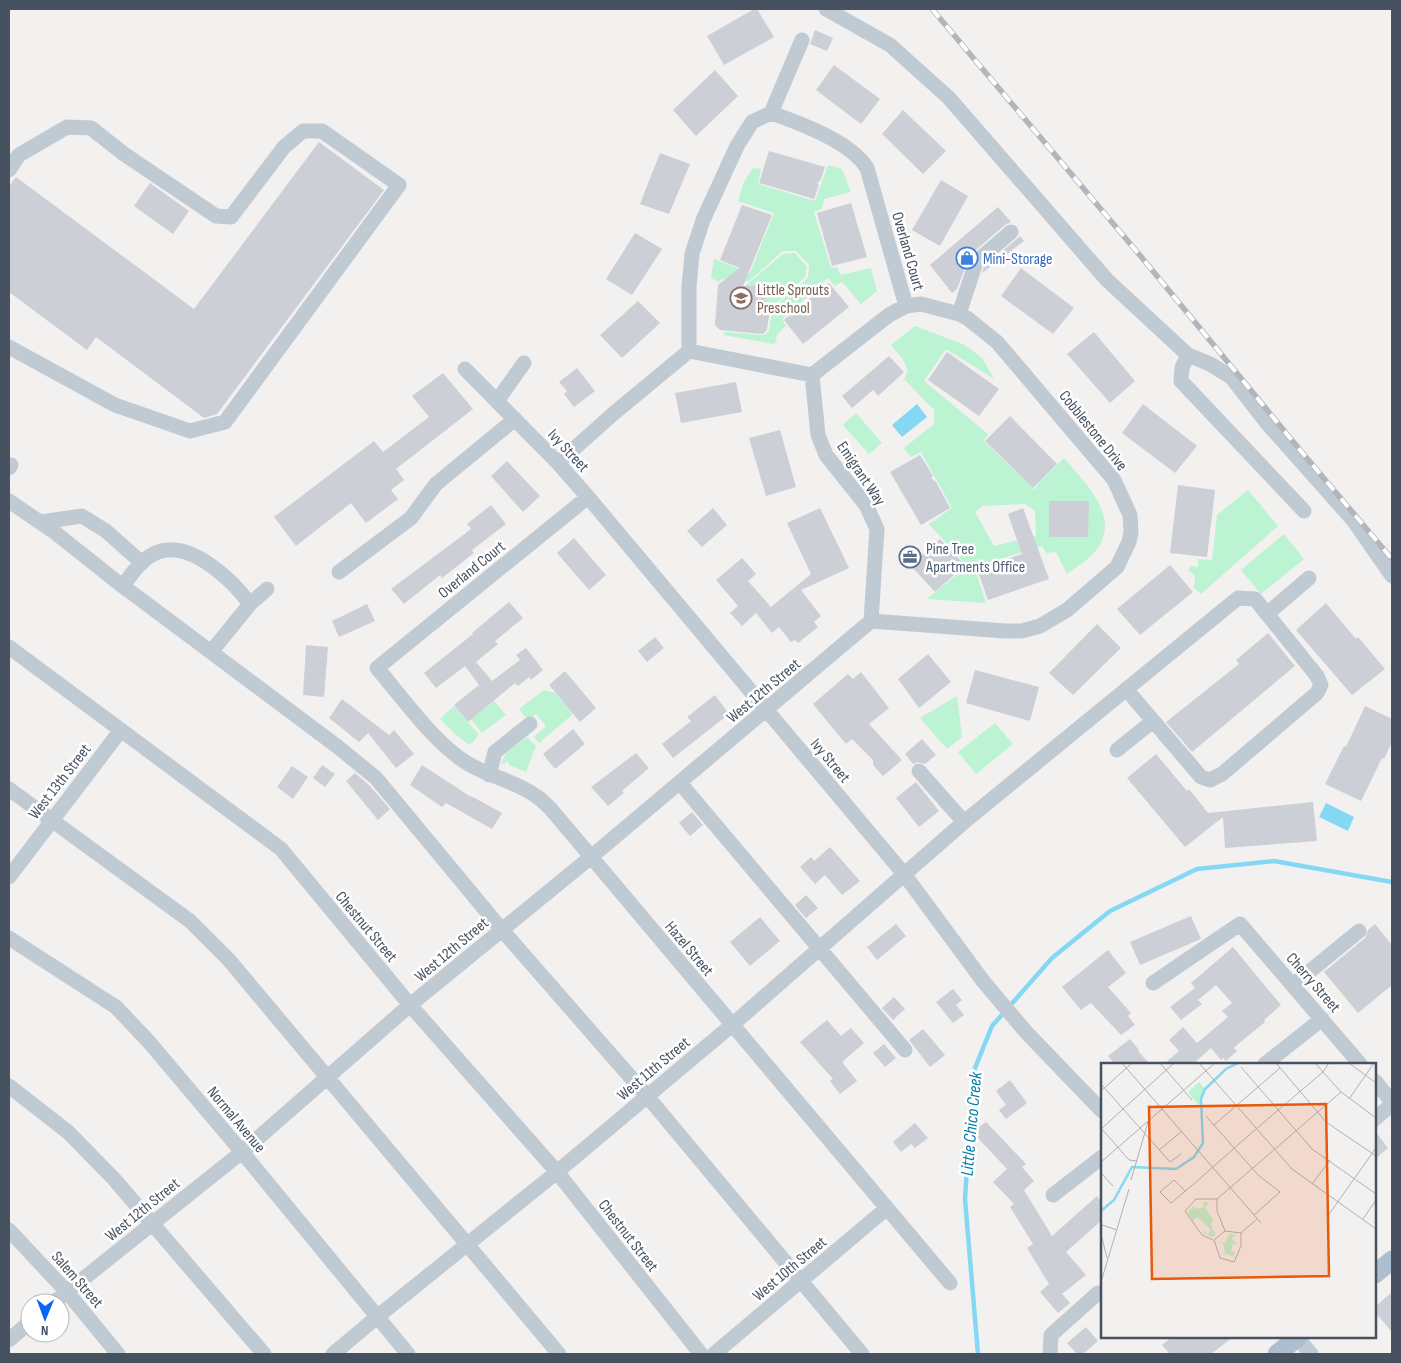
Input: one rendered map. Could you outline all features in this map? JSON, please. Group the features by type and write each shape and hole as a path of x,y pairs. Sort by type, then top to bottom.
{"main road":[{"path":"1376,1273 1392,1260"},
{"path":"1277,1354 1296,1338"}],"street":[{"path":"826,9 890,45 949,98 1107,280 1188,355 1210,364 1230,377 1266,422 1353,520 1392,576"},
{"path":"558,463 613,414 689,351 692,254 703,220 742,138 752,122 771,113 802,40"},
{"name":"Overland Court","path":"771,113 796,122 840,144 861,159 867,168 906,306 889,315 812,375"},
{"path":"9,170 19,155 67,127 91,128 124,154 216,216 231,217 284,147 303,131 322,131 399,185 225,422 190,432 115,405 9,347"},
{"path":"959,314 976,262 1011,232"},
{"name":"Cobblestone Drive","path":"871,621 1005,631 1022,631 1040,626 1067,610 1117,566 1129,542 1131,532 1130,515 1114,480 998,342 959,314 921,304 906,306"},
{"path":"689,351 812,375"},
{"path":"1188,355 1182,368 1181,380 1304,511"},
{"path":"497,401 524,363"},
{"name":"Ivy Street","path":"465,370 529,433 588,496 904,874 985,983 1026,1032 1101,1110"},
{"name":"Emigrant Way","path":"812,375 818,435 826,455 866,505 877,529 871,621"},
{"path":"339,572 411,518 436,484 515,419"},
{"name":"Overland Court","path":"377,668 588,496"},
{"path":"9,501 40,522 338,747 376,778 502,930 648,1096 862,1354"},
{"path":"40,522 82,516 106,531 142,562"},
{"path":"123,586 146,558 160,551 178,551 198,558 221,572 239,589 250,604"},
{"path":"1267,614 1309,578"},
{"path":"211,652 250,604 267,589"},
{"name":"West 11th Street","path":"334,1354 377,1317 558,1172 732,1025 964,822 1238,598 1255,599 1317,676 1321,685 1317,693 1222,774 1210,780 1201,777 1153,720"},
{"name":"West 12th Street","path":"67,1292 242,1152 410,1005 680,783 871,621"},
{"name":"Chestnut Street","path":"9,647 281,850 410,1005 558,1172 701,1354"},
{"name":"Hazel Street","path":"377,668 440,741 465,762 536,795 550,808 950,1283"},
{"path":"1117,750 1153,720 1126,689"},
{"path":"489,774 495,752 530,724"},
{"name":"West 13th Street","path":"9,877 50,820 120,730"},
{"path":"919,771 964,822"},
{"path":"680,783 905,1050"},
{"path":"9,789 190,921 229,960 326,1078 560,1354"},
{"name":"Cherry Street","path":"1154,983 1240,924 1359,1063"},
{"path":"1293,985 1359,931"},
{"name":"Normal Avenue","path":"9,938 116,1007 149,1042 242,1152 408,1354"},
{"path":"1266,1063 1322,1019"},
{"path":"1376,1082 1392,1103 1376,1117"},
{"path":"9,1086 68,1132 114,1179 264,1354"},
{"path":"1053,1194 1101,1158"},
{"name":"West 10th Street","path":"714,1354 887,1208"},
{"name":"Salem Street","path":"9,1230 67,1292 118,1354"},
{"path":"1050,1354 1051,1335 1098,1293"},
{"path":"9,1340 20,1331"},
{"path":"1298,1338 1311,1354"}],"green space":[{"path":"828,165 842,169 851,192 824,199 822,209 814,212 831,268 837,267 841,275 871,268 877,291 861,304 842,282 835,286 828,278 782,319 786,326 777,334 774,344 723,335 724,332 764,335 769,332 772,308 808,278 809,265 796,251 783,251 749,281 722,279 719,282 711,278 714,259 750,273 774,213 738,201 744,182 753,168 761,169 758,184 815,201"},
{"path":"795,253 807,267 805,277 770,309 764,309 766,287 745,286 783,254"},
{"path":"915,326 965,345 982,358 994,379 946,349 924,381 988,434 984,441 1035,490 1037,485 1064,458 1090,489 1102,512 1105,524 1103,537 1091,556 1067,574 1056,552 1046,553 1042,546 974,567 986,603 927,599 967,566 929,524 952,508 921,452 911,457 904,448 934,424 934,410 904,379 908,371 902,358 891,345","holes":["1025,504 1035,511 1036,536 994,546 975,512 983,506"]},
{"path":"856,413 882,443 869,454 843,425"},
{"path":"1248,490 1278,526 1201,594 1194,588 1195,576 1188,570 1191,566 1198,567 1198,559 1212,560 1217,515"},
{"path":"1284,534 1304,559 1261,594 1241,570"},
{"path":"544,690 555,693 573,714 539,743 534,737 546,726 536,714 532,717 525,717 519,709"},
{"path":"957,696 962,737 947,749 920,718"},
{"path":"494,701 506,715 482,733 471,719"},
{"path":"454,706 479,735 469,745 440,719"},
{"path":"995,723 1013,744 976,774 958,752"},
{"path":"527,737 536,746 526,772 509,765 506,761 505,764 501,763 506,753"}],"water":[{"path":"917,404 927,417 902,437 892,425"},
{"path":"1326,803 1354,817 1348,831 1319,817"}],"building":[{"path":"757,9 774,37 724,65 707,36"},
{"path":"815,30 833,38 827,51 810,44"},
{"path":"834,65 880,99 861,124 816,90"},
{"path":"715,70 738,96 696,136 673,110"},
{"path":"903,110 946,151 923,174 882,134"},
{"path":"319,142 384,190 217,414 204,418 96,337 87,350 9,292 9,186 16,177 194,309"},
{"path":"769,151 825,167 817,184 819,185 814,199 759,183"},
{"path":"660,153 690,164 669,214 640,204"},
{"path":"941,180 968,196 940,246 912,230"},
{"path":"150,183 189,211 173,234 134,206"},
{"path":"851,203 867,257 832,266 817,213"},
{"path":"742,205 772,215 743,286 766,286 764,309 770,309 767,330 763,334 720,330 715,325 718,285 740,268 720,260"},
{"path":"998,207 1011,222 970,255 957,289 952,293 930,265"},
{"path":"635,233 662,249 632,295 606,279"},
{"path":"1020,236 1024,241 982,273 984,267"},
{"path":"1021,268 1074,308 1053,334 1001,296"},
{"path":"829,283 849,307 803,344 784,320"},
{"path":"638,301 660,323 622,358 600,335"},
{"path":"1094,332 1135,381 1110,403 1067,354"},
{"path":"947,352 999,389 979,416 928,380"},
{"path":"889,356 904,372 878,396 873,390 852,408 842,396"},
{"path":"577,368 595,391 574,407 564,394 567,391 559,382"},
{"path":"443,373 473,409 396,469 404,480 391,490 398,499 366,523 351,503 296,546 274,517 374,441 383,452 429,417 412,396"},
{"path":"736,382 742,412 681,423 675,393"},
{"path":"1143,404 1197,446 1175,473 1122,433"},
{"path":"1010,416 1057,464 1033,488 985,441"},
{"path":"780,430 796,487 766,496 749,438"},
{"path":"920,455 933,476 931,478 936,482 950,508 921,525 890,472"},
{"path":"507,461 540,496 523,512 491,476"},
{"path":"1178,485 1215,490 1207,557 1170,553"},
{"path":"1049,501 1089,501 1088,537 1049,537"},
{"path":"491,505 506,524 472,550 474,553 442,578 440,575 404,604 391,589 471,529 467,524"},
{"path":"713,508 727,525 702,547 687,531"},
{"path":"820,508 849,568 801,590 821,616 814,622 818,627 798,643 795,640 791,642 779,627 772,633 756,613 742,626 730,613 738,606 716,580 742,558 756,574 748,581 771,607 811,574 787,523"},
{"path":"1023,508 1049,579 988,600 977,569 1022,554 1008,514"},
{"path":"574,538 606,575 589,590 557,553"},
{"path":"940,539 965,565 935,592 902,556 910,549 919,558"},
{"path":"1170,565 1193,592 1140,635 1117,609"},
{"path":"509,602 523,618 495,641 498,644 476,662 492,681 520,660 516,655 526,648 543,670 531,680 529,677 518,686 515,683 468,722 454,705 479,685 465,666 436,688 424,673"},
{"path":"1326,603 1356,639 1358,637 1385,669 1352,695 1296,630"},
{"path":"367,604 375,621 339,637 332,621"},
{"path":"1097,624 1121,648 1073,695 1049,673"},
{"path":"1268,633 1295,666 1192,752 1166,722 1239,664 1236,660"},
{"path":"655,637 664,648 647,662 638,651"},
{"path":"306,645 328,647 324,697 303,695"},
{"path":"928,654 951,682 919,708 898,679"},
{"path":"975,670 1039,687 1030,721 966,703"},
{"path":"565,671 596,708 580,722 549,685"},
{"path":"861,672 889,708 869,724 902,760 883,776 873,765 873,760 852,739 846,744 813,704 848,674 853,679"},
{"path":"715,695 729,714 673,758 662,744 691,721 687,717"},
{"path":"342,699 389,735 394,730 414,754 396,768 368,733 359,742 329,718"},
{"path":"1365,706 1392,719 1392,742 1361,801 1325,784 1344,746 1346,747"},
{"path":"573,729 585,744 555,769 543,754"},
{"path":"922,739 936,755 925,764 918,762 913,764 905,754"},
{"path":"636,753 649,768 608,806 591,787"},
{"path":"1156,754 1187,791 1189,789 1208,813 1313,802 1317,841 1225,848 1223,817 1185,847 1127,778"},
{"path":"322,765 335,774 325,787 313,778"},
{"path":"422,765 471,797 502,813 492,829 446,803 442,807 410,785"},
{"path":"292,766 308,777 293,799 277,787"},
{"path":"355,773 369,785 390,809 378,820 346,781"},
{"path":"916,782 939,811 919,827 896,798"},
{"path":"692,812 703,825 690,836 679,823"},
{"path":"830,847 860,881 842,895 825,875 815,884 800,867 811,857 814,861"},
{"path":"806,895 818,908 806,918 795,905"},
{"path":"1191,916 1201,939 1140,965 1130,942"},
{"path":"760,917 780,941 750,966 730,942"},
{"path":"896,924 906,936 877,960 867,947"},
{"path":"1375,924 1392,945 1392,985 1358,1013 1324,972 1365,938 1368,930"},
{"path":"1233,947 1281,1005 1264,1020 1265,1022 1234,1048 1237,1051 1226,1061 1223,1058 1221,1060 1211,1048 1194,1063 1165,1063 1179,1051 1169,1040 1183,1027 1197,1043 1228,1017 1222,1011 1232,1003 1216,985 1198,1000 1202,1004 1181,1020 1170,1007 1195,988 1191,983"},
{"path":"1108,950 1126,973 1108,987 1131,1013 1128,1016 1135,1025 1121,1035 1091,1003 1081,1010 1062,987"},
{"path":"953,989 962,1000 956,1005 964,1015 953,1023 936,1002"},
{"path":"894,997 905,1009 893,1020 882,1008"},
{"path":"827,1020 841,1036 851,1028 864,1043 842,1062 857,1081 840,1094 830,1081 833,1079 800,1042"},
{"path":"923,1029 945,1055 930,1067 909,1040"},
{"path":"1130,1039 1149,1063 1114,1063 1108,1056"},
{"path":"884,1044 896,1058 885,1067 873,1053"},
{"path":"1010,1080 1027,1103 1006,1119 999,1110 1006,1105 996,1091"},
{"path":"986,1122 1026,1164 1022,1167 1034,1181 1024,1190 1052,1236 1097,1196 1101,1201 1101,1221 1066,1252 1086,1275 1062,1294 1070,1303 1058,1313 1040,1292 1049,1284 1027,1248 1033,1244 1010,1207 1014,1204 993,1182 1007,1169 977,1137 979,1135 975,1130"},
{"path":"915,1123 928,1138 915,1148 911,1144 901,1152 893,1142"},
{"path":"1376,1132 1388,1148 1376,1158"},
{"path":"1392,1292 1392,1332 1376,1313 1376,1306"},
{"path":"1086,1327 1098,1341 1083,1354 1077,1354 1067,1343"},
{"path":"1171,1338 1232,1338 1211,1354 1170,1354 1162,1345"}],"waterway":[{"name":"Little Chico Creek","path":"978,1354 965,1199 973,1073 992,1026 1052,958 1110,911 1197,869 1274,861 1392,882"}],"railway":[{"path":"932,9 1392,559"}],"place":[{"name":"Mini-Storage","path":"967,258"},
{"name":"Little Sprouts Preschool","path":"741,298"},
{"name":"Pine Tree Apartments Office","path":"910,557"}]}
